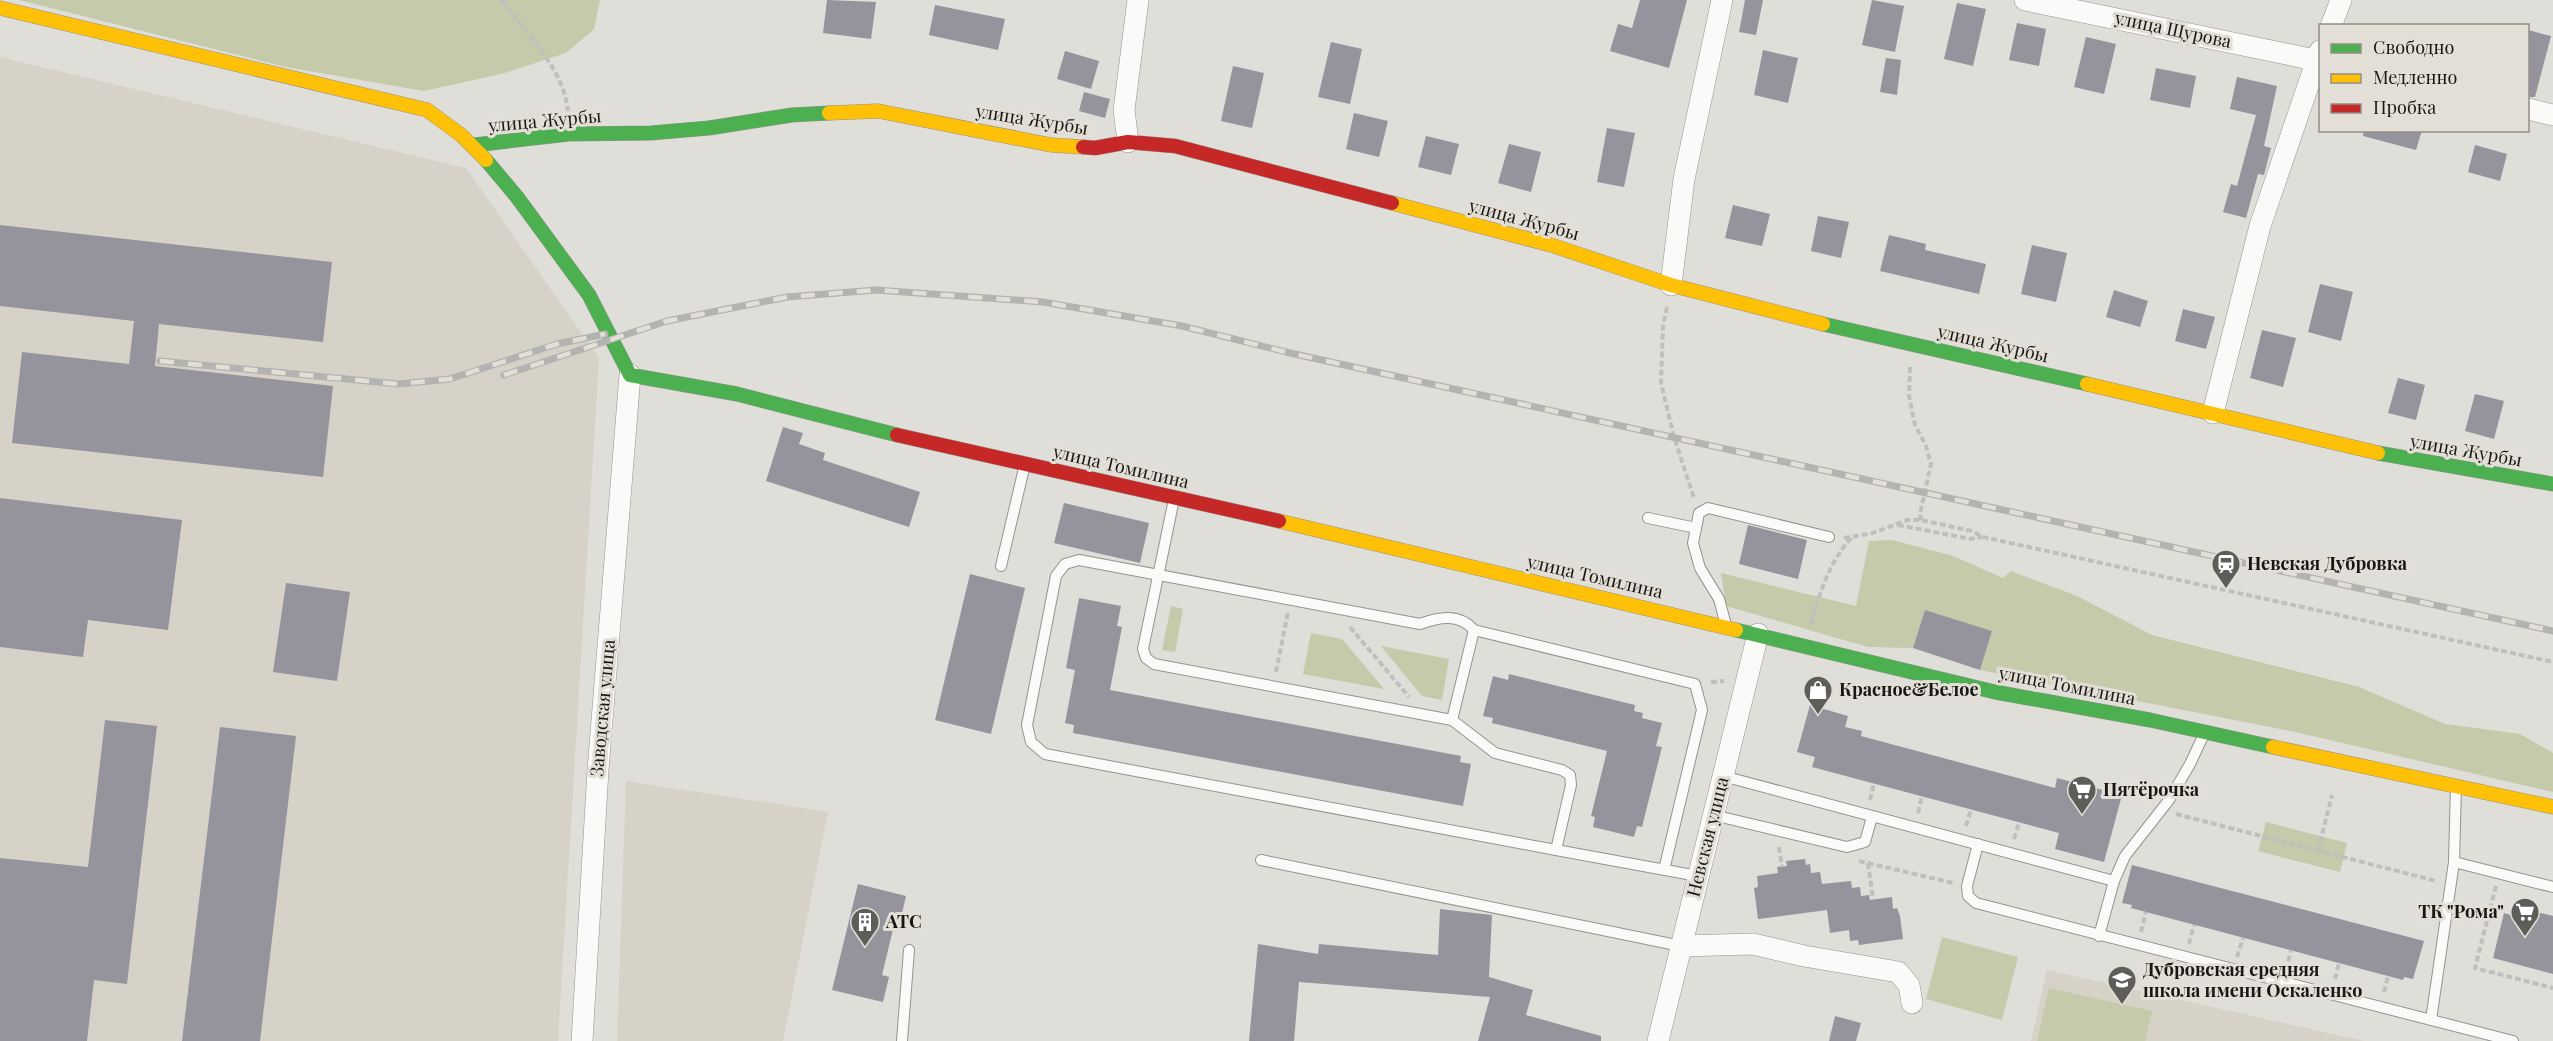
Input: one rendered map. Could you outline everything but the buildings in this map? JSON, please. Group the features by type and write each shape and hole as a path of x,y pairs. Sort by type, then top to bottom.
{"street":[{"path":"1128,142 1124,110 1138,0"},
{"path":"1671,285 1684,179 1722,0"},
{"name":"улица Щурова","path":"2025,0 2319,57"},
{"path":"2332,24 2341,0"},
{"path":"0,8 427,110 451,124 474,145 506,183 583,286 630,375"},
{"path":"2213,413 2260,226 2319,57"},
{"path":"2529,109 2553,115"},
{"name":"улица Журбы","path":"474,145 569,134 651,133 710,128 792,116 878,111 1051,145 1095,148 1128,142 1175,146 1539,242 1671,285 1806,320 2377,453 2553,484"},
{"name":"улица Томилина","path":"630,375 737,394 898,435 1726,626 1995,692 2205,732 2553,807"},
{"name":"Заводская улица","path":"582,1041 598,770 630,375"},
{"name":"Невская улица","path":"1658,1041 1758,634"},
{"path":"1681,946 1753,944 1825,960 1898,972 1909,985 1912,1003"}],"lane":[{"path":"1001,566 1025,463"},
{"path":"1174,497 1143,649 1146,658 1154,664 1452,720 1495,753 1562,770 1570,775 1571,785 1556,850"},
{"path":"1726,626 1719,599 1700,568 1693,543 1699,513 1708,508 1829,537"},
{"path":"1648,518 1696,528"},
{"path":"1664,870 1702,710 1695,684 1474,630 1467,622 1441,616 1420,624 1079,560 1065,564 1056,576 1027,725 1031,741 1045,754 1556,850 1664,870 1698,876"},
{"path":"1452,720 1474,630"},
{"path":"2099,936 2114,881 2125,856 2169,800 2205,732"},
{"path":"1723,776 2114,881"},
{"path":"2431,1020 2454,862 2456,786"},
{"path":"1713,815 1847,847 1865,842 1872,817"},
{"path":"1978,844 1967,886 1968,896 1976,903 2513,1041"},
{"path":"1261,860 1681,946"},
{"path":"2454,862 2553,887"},
{"path":"902,1041 909,950"}],"path":[{"path":"502,0 552,65 562,85 568,106 569,134"},
{"path":"1671,285 1663,326 1661,383 1674,437 1699,513"},
{"path":"1915,345 1909,372 1909,396 1915,425 1926,446 1931,464 1920,520"},
{"path":"1829,537 1853,537 1873,533 1907,520 1920,520 1972,531 1983,537 2553,662"},
{"path":"1895,525 1912,526 1970,538 1983,537"},
{"path":"1810,627 1822,588 1837,553 1853,537"},
{"path":"1274,686 1290,599"},
{"path":"1334,608 1423,714"},
{"path":"2318,851 2332,795"},
{"path":"2161,810 2451,885"},
{"path":"1778,842 1782,867"},
{"path":"1868,863 1873,899"},
{"path":"2499,873 2475,968 2553,988"}],"shaded area":[{"path":"0,57 466,168 599,358 558,1041 0,1041"},
{"path":"626,781 828,812 783,1041 617,1041"},
{"name":"Дубровская средняя школа имени Оскаленко","path":"2047,970 2364,1041 2031,1041"}],"green space":[{"path":"19,0 600,0 594,29 566,53 505,73 424,91 286,67"},
{"path":"1892,540 1953,556 2003,578 2011,571 2077,596 2152,635 2359,687 2445,724 2520,734 2553,753 2553,792 2295,732 1980,670 1992,631 1925,610 1913,648 1868,647 1726,606 1721,573 1856,606 1869,541"},
{"path":"1171,606 1183,609 1175,652 1162,650"},
{"path":"1311,633 1342,639 1384,689 1303,674"},
{"path":"1381,646 1449,659 1442,700 1422,696"},
{"path":"2266,822 2347,843 2340,872 2258,851"},
{"path":"1942,937 2018,957 2002,1020 1926,999"},
{"path":"2049,988 2152,1011 2145,1041 2037,1041"}],"railway":[{"path":"504,375 667,321 787,297 876,290 1043,302 1182,326 1290,353 2553,631"},
{"path":"160,361 398,384 450,379 557,344 605,334"}],"traffic: fast":[{"path":"474,145 569,134 651,133 709,128 792,115 829,113"},
{"path":"486,160 517,197 589,295 630,375 737,394 897,435"},
{"path":"1823,324 2087,384"},
{"path":"2378,453 2553,484"},
{"path":"1736,630 1995,692 2150,720 2273,747"}],"traffic: slow":[{"path":"0,8 427,110 461,135 486,160"},
{"path":"829,113 878,111 1051,145 1083,147"},
{"path":"1392,203 1551,245 1671,285 1823,324"},
{"path":"2087,384 2378,453"},
{"path":"1279,521 1736,630"},
{"path":"2273,747 2553,807"}],"traffic: jam":[{"path":"1083,147 1095,148 1128,142 1175,146 1392,203"},
{"path":"897,435 1279,521"}],"place":[{"name":"Невская Дубровка","path":"2226,590"},
{"name":"Красное&Белое","path":"1818,716"},
{"name":"Пятёрочка","path":"2082,816"},
{"name":"ТК \"Рома\"","path":"2525,938"},
{"name":"АТС","path":"865,948"},
{"name":"Дубровская средняя школа имени Оскаленко","path":"2122,1006"}]}
